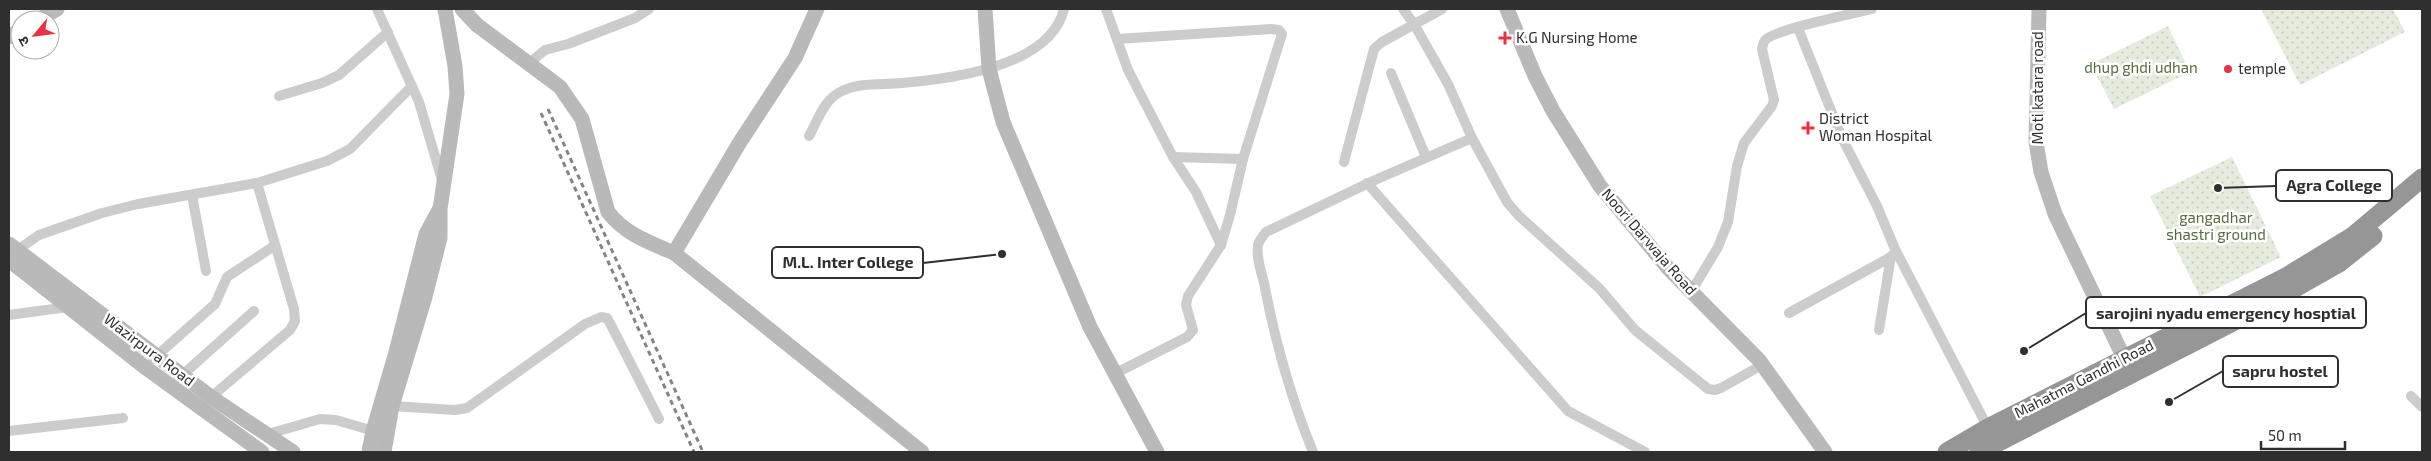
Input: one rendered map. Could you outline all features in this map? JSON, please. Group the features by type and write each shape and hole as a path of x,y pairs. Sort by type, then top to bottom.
{"highway":[{"name":"Mahatma Gandhi Road","path":"1947,452 1988,428 2286,277 2327,253 2380,215 2422,178"},
{"name":"Mahatma Gandhi Road","path":"1979,452 2258,309 2339,263 2422,195"}],"street":[{"path":"377,9 419,102 444,189"},
{"path":"369,452 392,406 425,297 438,246 440,209 457,94 455,66 445,9"},
{"path":"462,9 477,25 560,87 582,119 608,212 617,223 631,234 674,253 922,452"},
{"path":"528,64 545,50 568,44 635,18 649,9"},
{"path":"674,253 740,142 794,58 817,9"},
{"path":"984,9 989,69 1003,122 1090,327 1156,452"},
{"path":"809,136 825,105 830,98 841,91 865,85 929,81 989,69 1037,47 1053,34 1061,21 1064,9"},
{"path":"1106,9 1128,70 1173,157 1196,192 1221,245"},
{"path":"1403,9 1414,24 1448,84 1496,186 1519,216 1599,288 1635,330 1708,389 1715,390 1762,365"},
{"path":"1344,162 1374,49 1382,42 1442,9"},
{"name":"Noori Darwaja Road","path":"1507,9 1535,76 1600,186 1634,229 1691,292 1762,365 1825,452"},
{"path":"1691,292 1718,247 1728,222 1737,166 1744,143 1772,106 1774,100 1762,49 1763,42 1768,38 1798,28 1872,9"},
{"name":"Moti katara road","path":"2039,9 2036,142 2041,172 2055,214 2124,358"},
{"path":"1114,374 1191,333 1193,326 1186,305 1188,296 1221,245 1243,159 1282,34 1279,30 1272,28 1117,39"},
{"path":"1798,28 1842,138 1877,206 1895,249 1988,428"},
{"path":"279,96 322,83 339,75 388,32"},
{"path":"1391,73 1426,157"},
{"path":"11,253 39,235 102,213 138,204 257,183 327,161 345,152 412,86"},
{"path":"1312,452 1293,403 1268,307 1258,244 1266,232 1367,183 1472,138"},
{"path":"1173,157 1243,159"},
{"path":"210,397 292,327 294,309 257,183"},
{"path":"1367,183 1568,411 1645,452"},
{"path":"192,195 206,271"},
{"path":"384,452 379,433 396,352 426,234 440,209"},
{"path":"146,368 156,356 215,304 227,277 274,246"},
{"path":"1879,330 1889,258 1895,249"},
{"name":"Wazirpura Road","path":"11,253 68,307 146,368 262,452"},
{"name":"Wazirpura Road","path":"11,253 156,356 210,397 293,452"},
{"path":"1789,314 1889,258"},
{"path":"9,315 68,307"},
{"path":"171,385 254,311"},
{"path":"392,406 455,410 467,408 585,324 601,317 607,318 660,418"},
{"path":"2411,396 2422,408"},
{"path":"9,431 122,418"},
{"path":"268,434 320,419 336,420 379,433"}],"green space":[{"path":"2261,9 2393,9 2405,32 2300,85"},
{"name":"dhup ghdi udhan","path":"2168,26 2190,72 2114,109 2091,64"},
{"name":"gangadhar shastri ground","path":"2232,157 2281,257 2200,297 2150,196"}],"railway":[{"path":"548,109 703,452"},
{"path":"541,113 694,452"}],"place":[{"name":"K.G Nursing Home","path":"1505,38"},
{"name":"temple","path":"2228,69"},
{"name":"District Woman Hospital","path":"1808,128"},
{"name":"Agra College","path":"2218,188"},
{"name":"M.L. Inter College","path":"1002,254"},
{"name":"sarojini nyadu emergency hosptial","path":"2024,351"},
{"name":"sapru hostel","path":"2169,402"}]}
